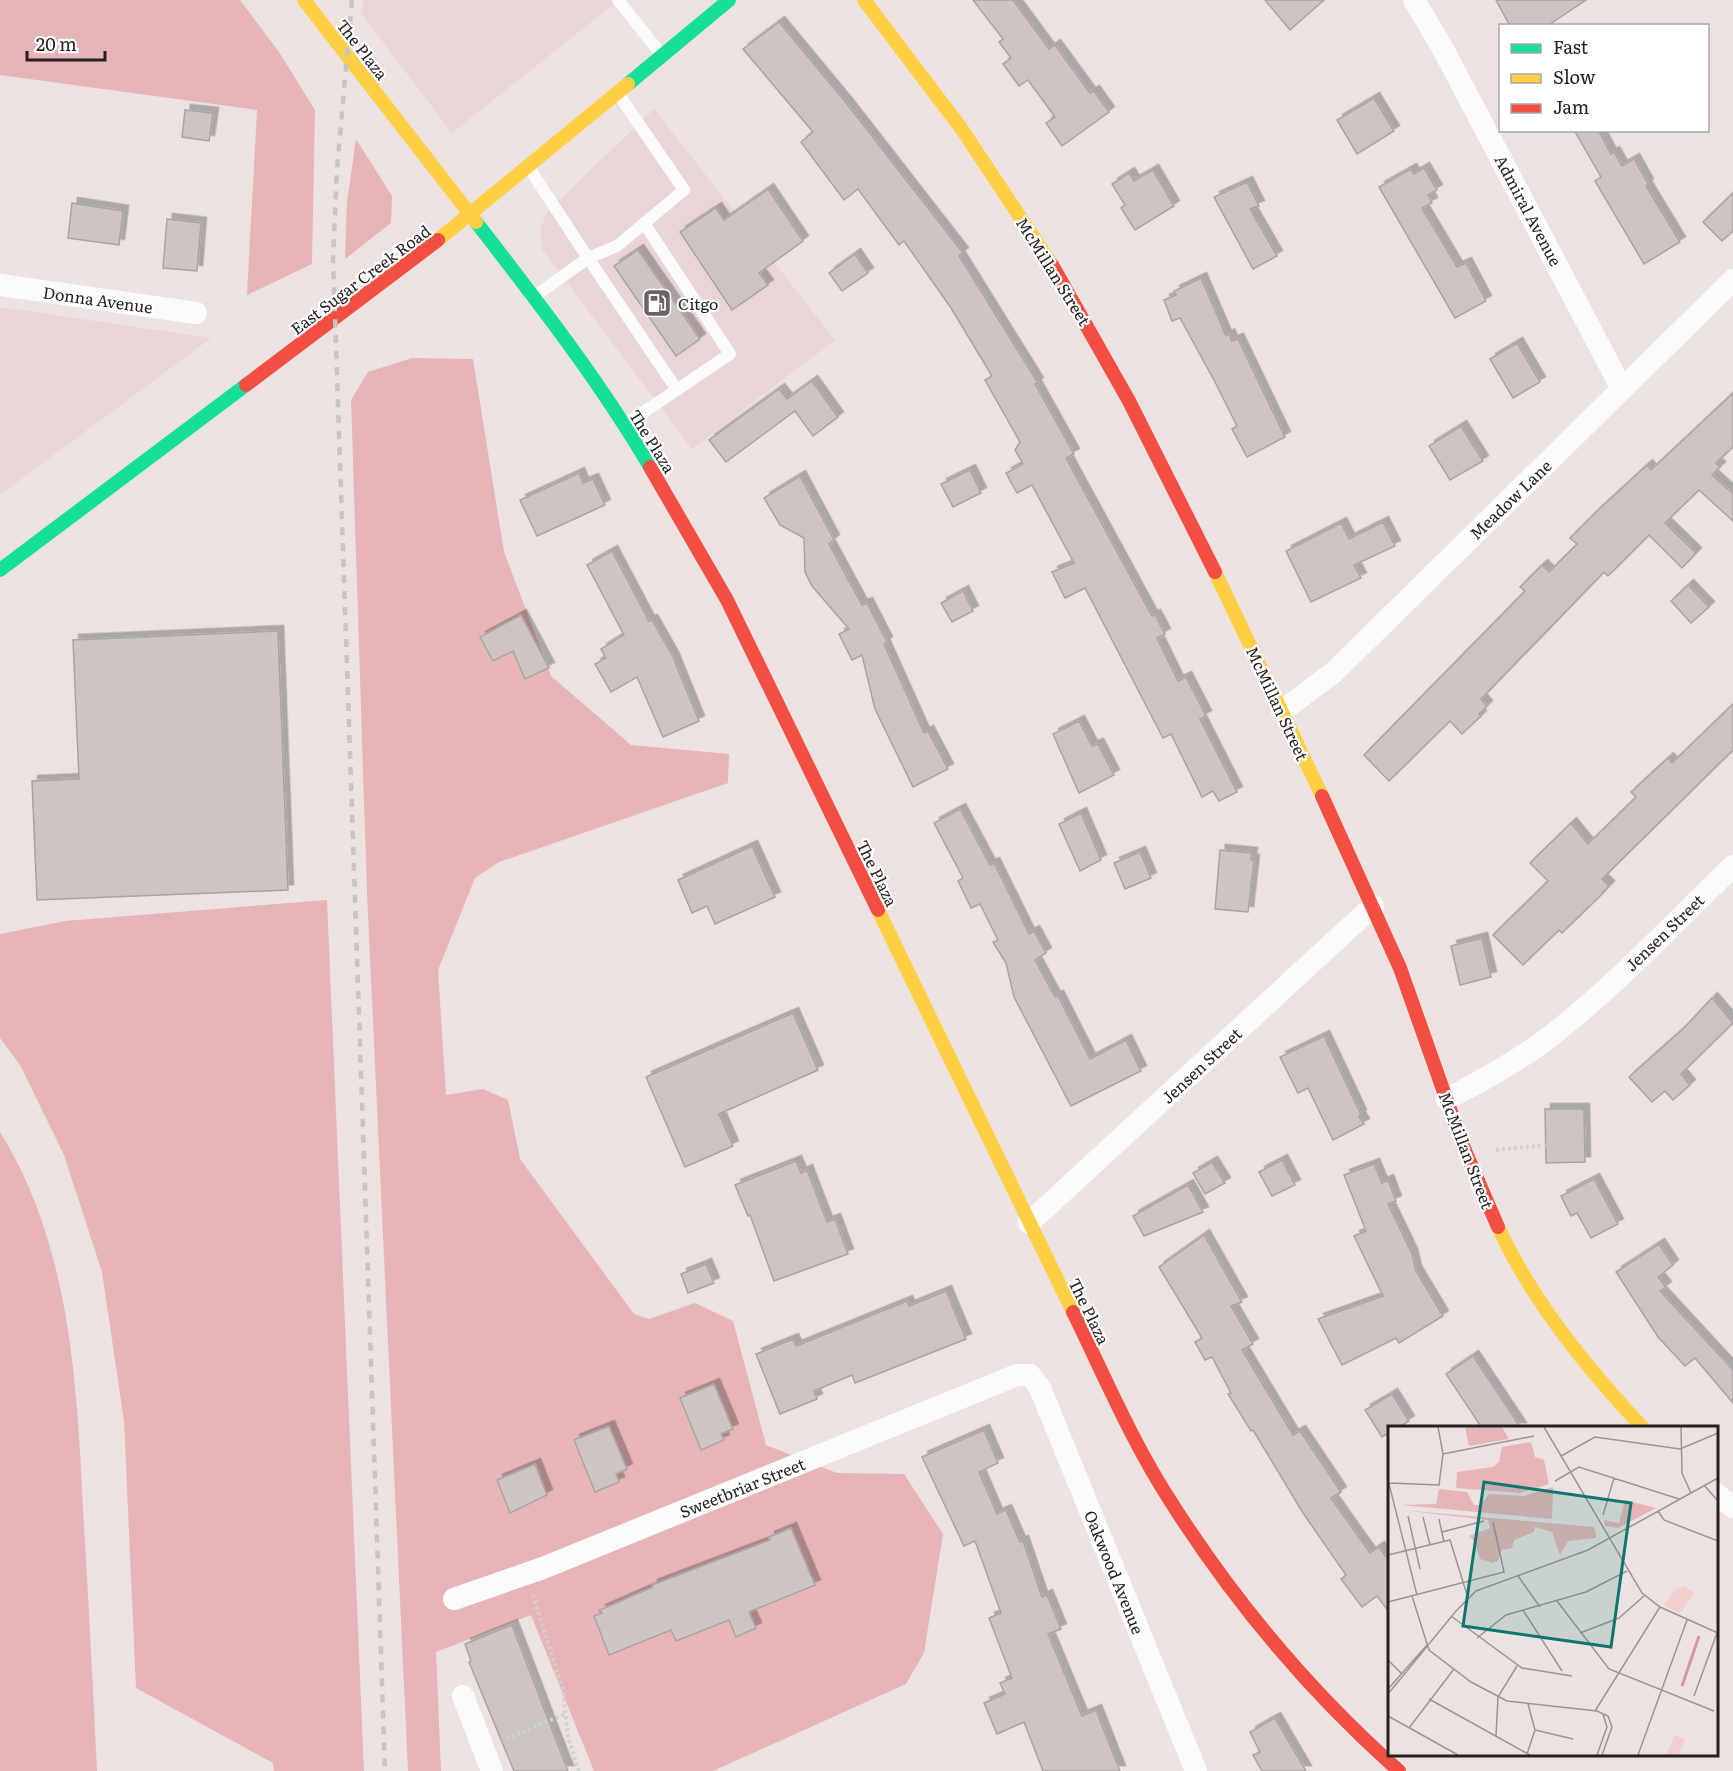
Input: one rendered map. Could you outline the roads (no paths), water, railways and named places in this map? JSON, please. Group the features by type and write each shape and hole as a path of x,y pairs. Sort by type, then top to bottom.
{"main road":[{"name":"The Plaza","path":"304,0 534,297 625,425 726,600 1116,1401 1170,1501 1262,1628 1354,1731 1393,1770"},
{"name":"East Sugar Creek Road","path":"0,570 470,216 729,0"},
{"name":"McMillan Street","path":"864,0 956,122 1045,253 1085,320 1153,446 1282,711 1373,906 1407,985 1470,1162 1501,1235 1542,1305 1598,1379 1641,1426"}],"street":[{"name":"Admiral Avenue","path":"1414,0 1452,66 1622,390"},
{"name":"Meadow Lane","path":"1282,711 1334,672 1733,280"},
{"name":"Donna Avenue","path":"0,285 196,313"},
{"name":"Jensen Street","path":"1447,1099 1521,1057 1552,1035 1592,1001 1733,866"},
{"name":"Jensen Street","path":"1029,1223 1373,906"},
{"name":"Sweetbriar Street","path":"453,1599 525,1575 1017,1375 1030,1375"},
{"name":"Oakwood Avenue","path":"1030,1375 1040,1388 1196,1771"},
{"path":"1718,1496 1733,1507"},
{"path":"463,1696 492,1771"}],"lane":[{"path":"618,0 662,54"},
{"path":"534,297 588,258 617,246 684,190 617,92"},
{"path":"528,167 677,390"},
{"path":"625,425 730,354 644,224"}],"railway":[{"path":"352,0 337,169 333,259 385,1771"}],"place":[{"name":"Citgo","path":"657,303"}]}
